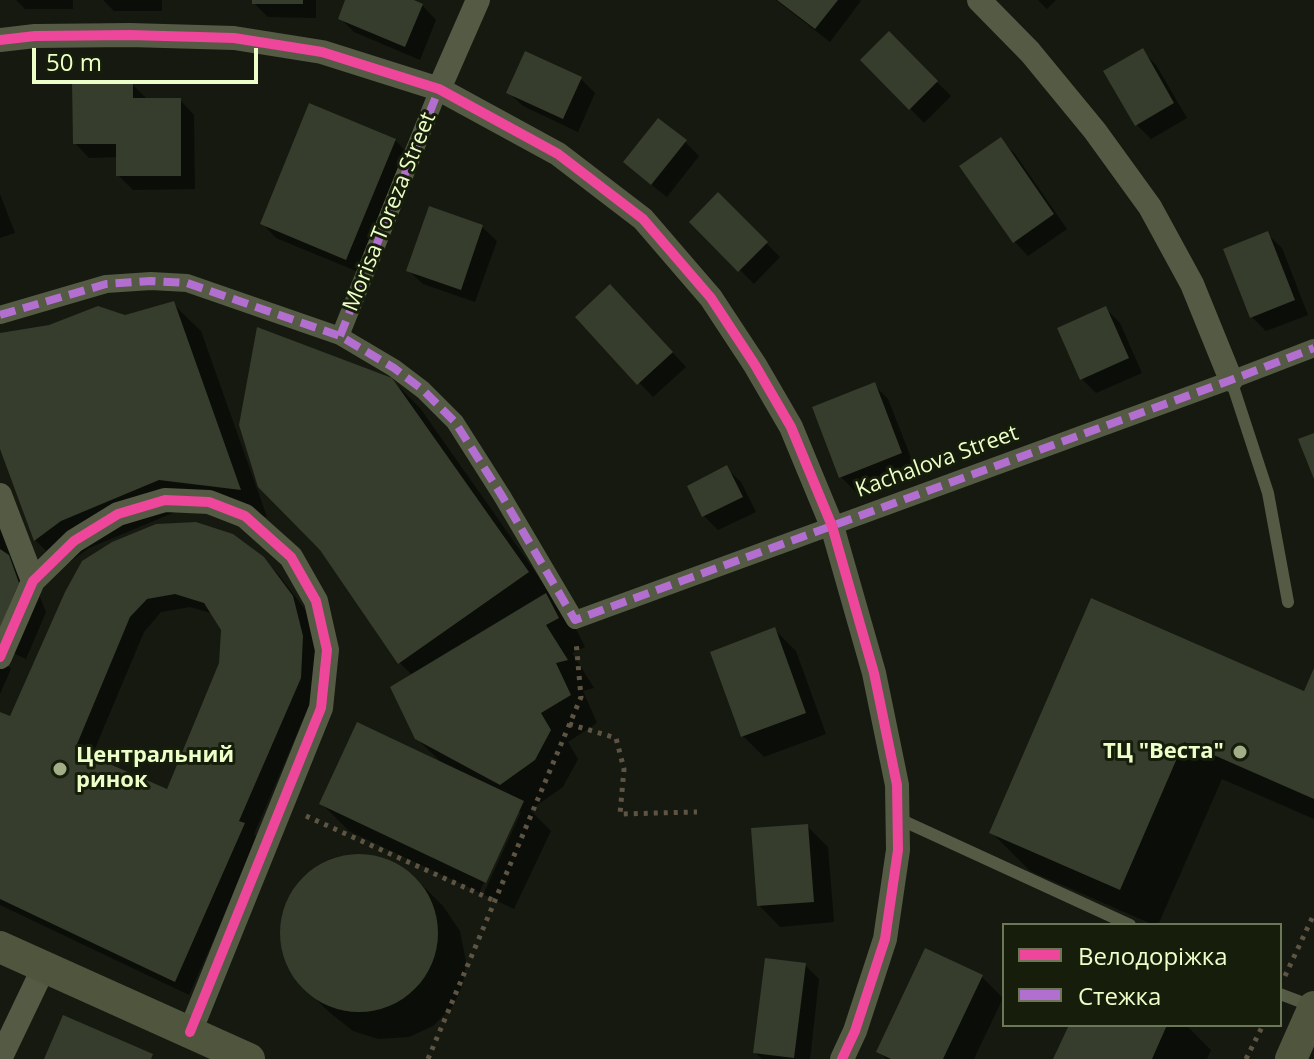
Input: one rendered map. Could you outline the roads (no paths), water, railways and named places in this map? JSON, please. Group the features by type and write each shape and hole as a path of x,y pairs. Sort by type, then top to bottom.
{"main road":[{"path":"0,947 249,1059"},
{"path":"1291,1059 1314,1007"}],"street":[{"name":"Morisa Toreza Street","path":"340,336 478,0"},
{"path":"979,0 1039,63 1095,131 1150,207 1192,284 1231,380"},
{"path":"0,40 35,36 130,35 234,38 322,52 439,89 558,154 643,219 711,298 791,427 832,526 874,673 897,785 898,850 885,939 855,1031 842,1059"},
{"path":"0,315 106,284 151,281 187,283 340,336"},
{"name":"Kachalova Street","path":"340,336 394,368 423,390 455,422 575,620 1314,348"},
{"path":"0,495 33,581"},
{"path":"0,657 33,581 74,541 118,514 165,500 209,502 245,516 291,557 316,601 327,650 321,708 190,1032"},
{"path":"0,1059 44,967"}],"lane":[{"path":"1231,380 1268,493 1288,602"},
{"path":"897,818 1126,923"},
{"path":"1282,992 1314,1007"}],"place":[{"name":"ТЦ \"Веста\"","path":"1240,752"},
{"name":"Центральний ринок","path":"60,769"}]}
